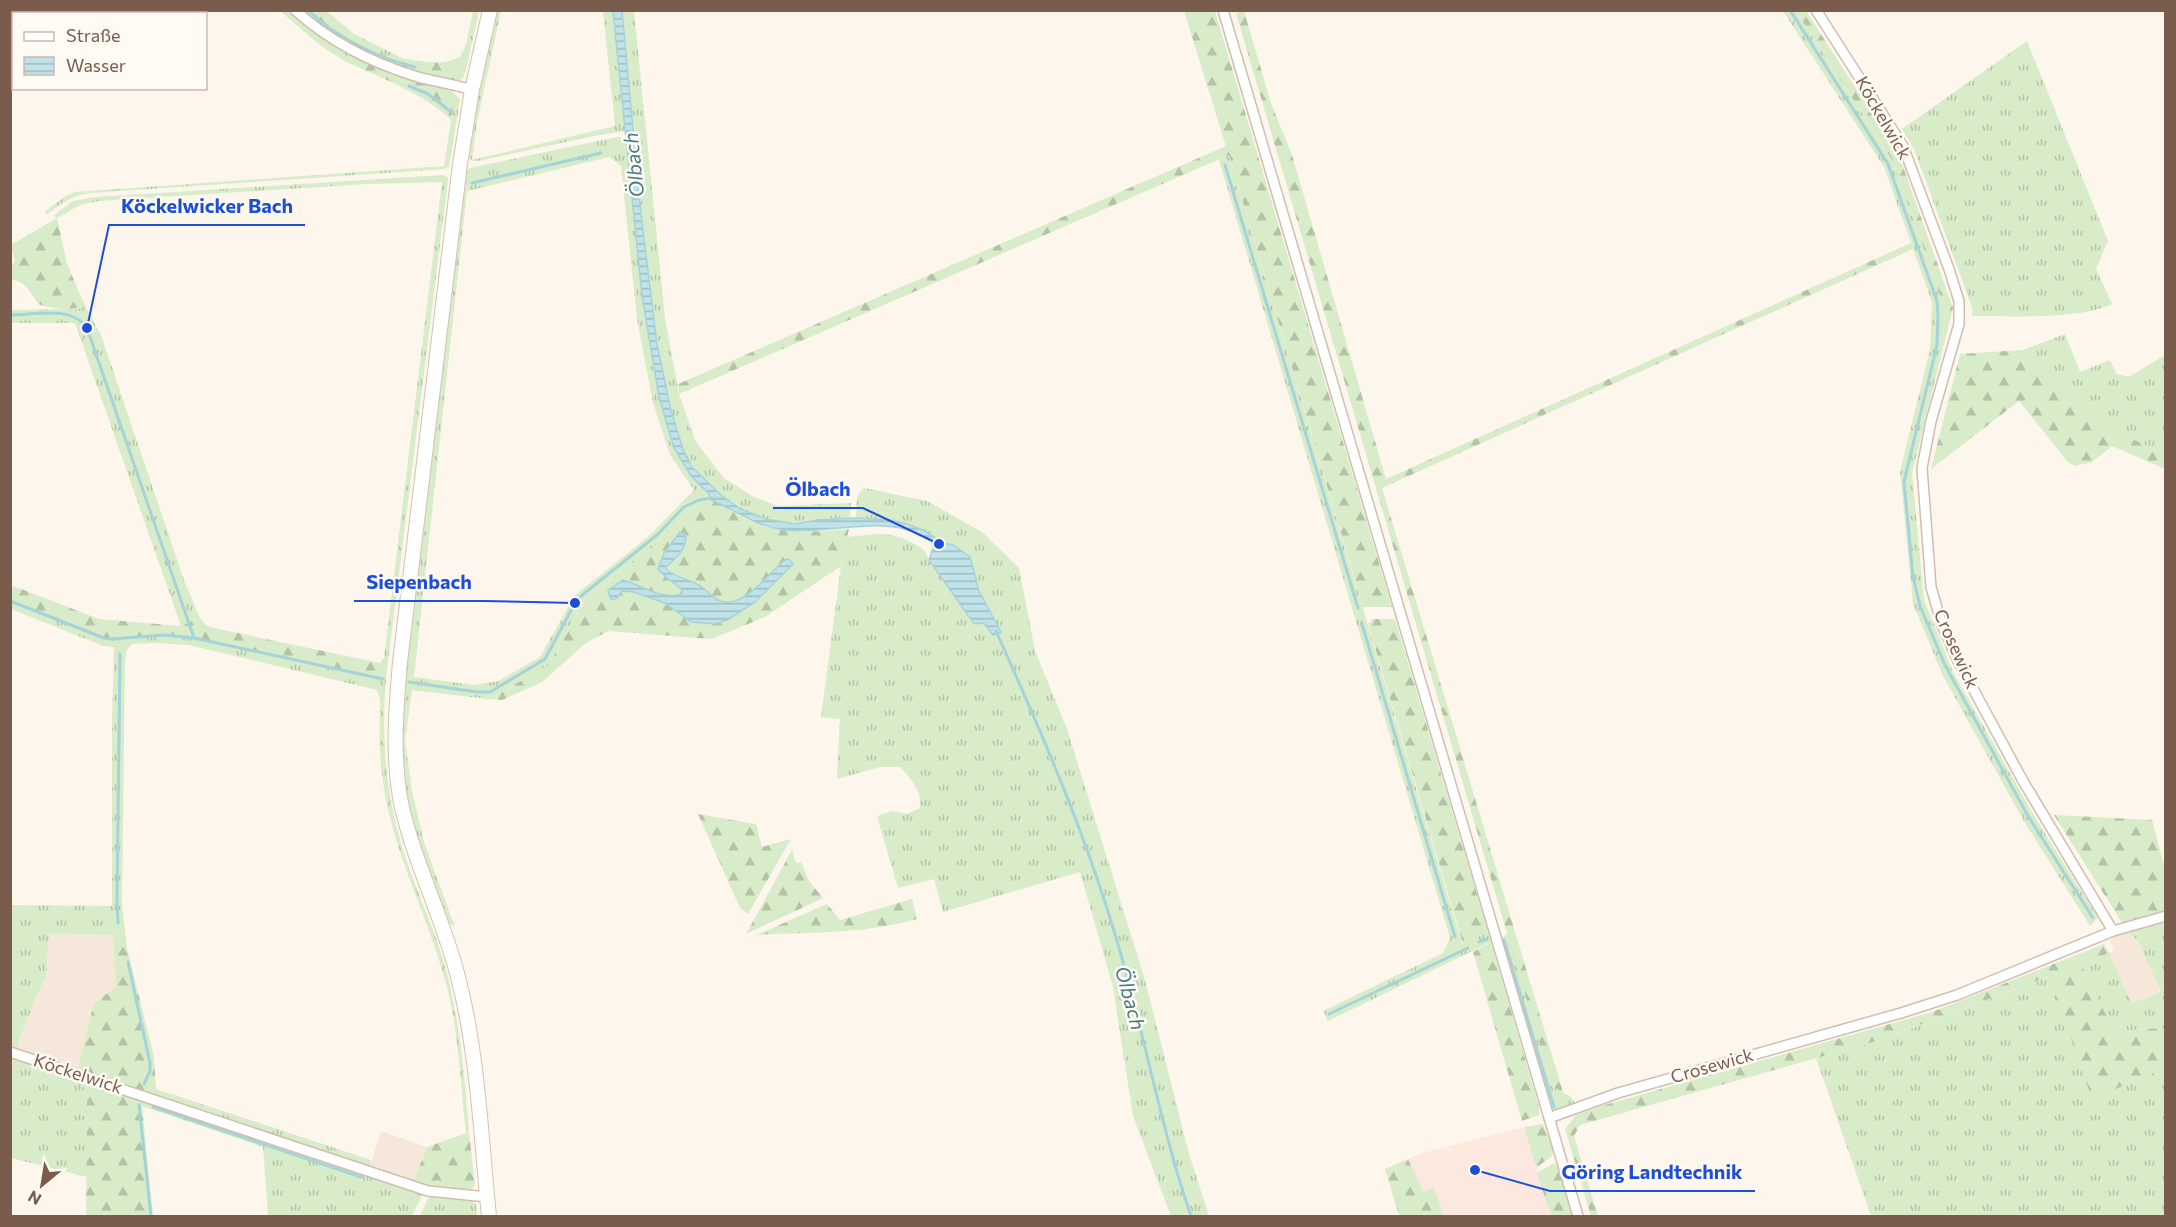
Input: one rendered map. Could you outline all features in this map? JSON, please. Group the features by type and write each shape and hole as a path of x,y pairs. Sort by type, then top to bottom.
{"main road":[{"path":"489,1216 466,1012 449,945 419,864 401,803 394,732 401,650 458,183 472,90 490,10"}],"street":[{"path":"295,10 316,29 384,65 472,90"},
{"path":"1223,10 1578,1216"},
{"name":"Köckelwick","path":"1816,10 1903,146 1959,301"},
{"name":"Crosewick","path":"1959,301 1959,324 1931,421 1922,468 1931,587 1936,608 1941,625 1958,661 2013,763 2113,931"},
{"name":"Crosewick","path":"1549,1118 1618,1093 1901,1013 1967,991 2113,931 2166,916"},
{"name":"Köckelwick","path":"10,1052 428,1191 487,1197"}],"shaded area":[{"path":"2126,929 2138,941 2161,990 2132,1005 2109,953 2114,950 2110,941 2113,935"},
{"path":"49,934 113,935 116,987 94,1003 77,1071 17,1052 18,1043 46,978"},
{"path":"1524,1127 1551,1216 1443,1216 1434,1188 1424,1192 1408,1159 1422,1153"},
{"path":"381,1131 427,1147 413,1183 369,1169"}],"green space":[{"path":"280,11 287,11 313,32 351,56 345,61 321,46"},
{"path":"299,11 327,11 354,34 339,39"},
{"path":"473,11 479,11 468,61 461,56 467,41"},
{"path":"495,11 501,11 477,122 472,160 467,155"},
{"path":"603,11 613,11 626,131 478,161 473,160 615,126"},
{"path":"622,11 634,11 665,318 679,394 696,442 724,478 754,497 779,506 851,503 850,519 794,523 768,520 754,515 716,491 702,478 685,454 671,412 647,279"},
{"path":"1184,11 1215,11 1392,607 1363,607 1229,155 679,394 678,384 1226,146"},
{"path":"1244,11 1271,103 1292,155 1386,479 1911,243 1913,249 1382,488 1563,1092 1552,1086 1236,13"},
{"path":"1783,11 1796,11 1893,161 1945,309 1942,352 1912,473 1924,600 1953,672 2036,819 2098,918 2090,926 2025,823 1943,676 1913,604 1900,471 1930,350 1932,302 1884,167"},
{"path":"1796,11 1806,11 1899,155 1953,308 1942,352 1945,309 1893,161"},
{"path":"354,34 402,58 402,69 383,62 339,39"},
{"path":"2027,41 2108,241 2096,269 2112,304 2081,313 2063,315 1971,316 1973,310 1914,149 1902,129"},
{"path":"351,56 393,75 452,91 460,99 459,106 453,107 451,120 415,94 345,61"},
{"path":"461,56 468,61 463,78 458,81 402,69 402,58 440,62"},
{"path":"459,106 449,167 445,169 92,193 68,200 48,214 44,212 67,195 75,192 444,166 453,107"},
{"path":"617,137 627,137 642,296 659,397 674,448 691,476 709,494 711,500 704,501 689,511 655,546 583,602 548,666 488,699 412,690 405,740 412,791 424,842 454,925 447,924 427,872 404,792 400,707 465,172 470,168","holes":["609,157 621,166 637,319 653,403 670,455 694,490 648,537 575,595 540,657 498,681 474,685 414,677 467,191"]},
{"path":"1229,155 1462,944 1488,932 1491,942 1328,1021 1323,1011 1443,953 1450,938 1219,160"},
{"path":"443,175 448,177 448,180 387,670 380,663 384,658 442,182 367,184 99,201 80,205 57,218 53,216 73,201 96,197"},
{"path":"57,218 67,264 85,306 74,309 40,305 25,285 11,280 11,264 15,262 11,245"},
{"path":"85,306 101,335 184,580 200,618 181,626 75,323 11,323 10,310 77,309"},
{"path":"2065,334 2080,372 2110,360 2117,374 2130,376 2165,355 2165,455 2096,421 2023,350"},
{"path":"2023,350 2096,421 2165,455 2165,469 2112,446 2092,462 2075,466 2067,461 2019,401 1931,469 1960,354"},
{"path":"864,488 927,501 982,532 1019,568 1035,651 1067,729 1145,980 1189,1154 1209,1216 1171,1216 1133,1116 1113,987 1080,872 943,912 934,879 898,888 877,816 892,811 907,814 920,808 919,796 912,780 900,767 880,767 837,779 840,719 821,717 847,537 887,535 902,538 917,545 927,555 972,621 984,623 1001,631 979,591 972,566 961,550 907,524 890,520 856,518 857,496"},
{"path":"711,500 752,522 776,529 812,532 849,529 841,566 765,617 711,639 608,631 586,643 542,682 502,700 488,699 548,666 583,602 655,546 689,511 704,501","holes":["677,535 679,555 666,567 667,570 697,584 720,601 728,602 737,600 755,589 785,560 768,589 755,602 696,623 665,603 634,592 622,591 623,580 660,594 675,596 682,594 682,590 658,569 664,553"]},
{"path":"11,585 99,619 181,626 200,618 206,625 214,628 380,663 387,670 386,679 194,638 165,635 104,638 11,601"},
{"path":"10,601 105,638 165,635 194,638 386,679 385,748 394,815 406,859 437,942 451,990 461,1050 469,1132 466,1133 450,999 438,957 404,864 385,794 380,747 380,699 377,690 189,645 132,644 127,650 122,906 125,930 113,931 113,935 49,934 46,978 18,1043 17,1052 11,1050 11,905 112,906 114,647 103,646 11,609"},
{"path":"1372,619 1395,619 1488,932 1463,944 1368,624"},
{"path":"698,814 756,824 762,847 791,839 748,914 740,908"},
{"path":"2054,815 2152,820 2165,869 2165,913 2124,926"},
{"path":"792,850 796,863 801,862 809,881 823,898 746,934"},
{"path":"912,899 917,919 897,924 837,931 756,935 827,904 840,920"},
{"path":"2165,918 2165,1028 2114,1031 2081,964 2109,953 2132,1004 2161,991 2138,941 2126,929"},
{"path":"125,930 127,948 154,1057 156,1089 148,1094 142,1106 153,1216 86,1216 87,1096 77,1071 94,1003 116,987 113,931"},
{"path":"1508,934 1552,1086 1571,1097 1575,1104 1556,1113 1551,1112 1499,939"},
{"path":"1491,942 1539,1107 1539,1115 1522,1121 1473,952"},
{"path":"2104,944 2109,953 2081,964 2114,1031 2165,1028 2165,1068 2092,1099 2049,976 1880,1040 1580,1125 1574,1136 1598,1216 1591,1216 1565,1129 1576,1115 1932,1012"},
{"path":"2050,976 2092,1098 2165,1068 2165,1216 1871,1216 1816,1058 1880,1040"},
{"path":"10,1055 80,1077 87,1096 87,1177 11,1158"},
{"path":"156,1089 371,1160 369,1168 148,1094"},
{"path":"144,1098 423,1193 412,1216 268,1216 263,1147 142,1106"},
{"path":"1543,1124 1553,1150 1552,1156 1536,1168 1524,1127"},
{"path":"469,1132 475,1185 470,1190 446,1192 413,1183 427,1147"},
{"path":"1408,1159 1424,1192 1434,1187 1443,1216 1399,1216 1385,1169"},
{"path":"1554,1163 1558,1167 1572,1216 1551,1216 1537,1173"},
{"path":"430,1194 471,1200 476,1204 477,1216 420,1216"}],"water":[{"path":"613,11 622,11 641,214 657,344 671,411 684,452 692,467 721,495 739,508 766,519 795,524 817,520 856,518 890,520 923,530 943,543 953,545 970,557 979,591 1001,632 993,635 984,623 975,624 972,621 929,560 933,548 932,542 915,533 897,527 879,526 802,531 772,528 711,500 709,494 691,476 674,448 659,397 642,296"},
{"path":"680,532 686,535 686,540 680,553 666,567 667,570 697,584 720,601 737,600 746,595 785,560 789,559 793,564 755,602 729,619 715,624 691,622 665,603 634,592 622,591 617,598 613,600 610,598 608,590 623,580 660,594 675,596 682,594 682,590 658,569 664,553"}],"waterway":[{"path":"308,10 344,38 386,58 415,67"},
{"path":"1790,10 1888,164 1937,301 1937,345 1904,482 1913,577 1920,606 1945,665 2028,816 2093,918"},
{"path":"409,86 428,94 450,111"},
{"path":"472,183 601,153"},
{"path":"1225,165 1358,608"},
{"path":"10,315 63,314 72,316 87,328 194,638"},
{"path":"409,682 490,692 545,659 581,596 657,535 684,507 699,500 712,498"},
{"path":"10,601 104,638 165,635 194,638 383,679"},
{"path":"1362,624 1455,937"},
{"name":"Ölbach","path":"996,631 1060,779 1089,854 1124,966 1170,1145 1191,1216"},
{"path":"118,923 120,654"},
{"path":"1479,942 1487,939"},
{"path":"1504,940 1554,1107"},
{"path":"1329,1014 1468,948"},
{"path":"128,962 150,1063 150,1071 144,1084"},
{"path":"139,1105 151,1216"},
{"path":"153,1107 361,1177"}],"place":[{"name":"Köckelwicker Bach","path":"87,328"},
{"name":"Ölbach","path":"939,544"},
{"name":"Siepenbach","path":"575,603"},
{"name":"Göring Landtechnik","path":"1475,1170"}]}
